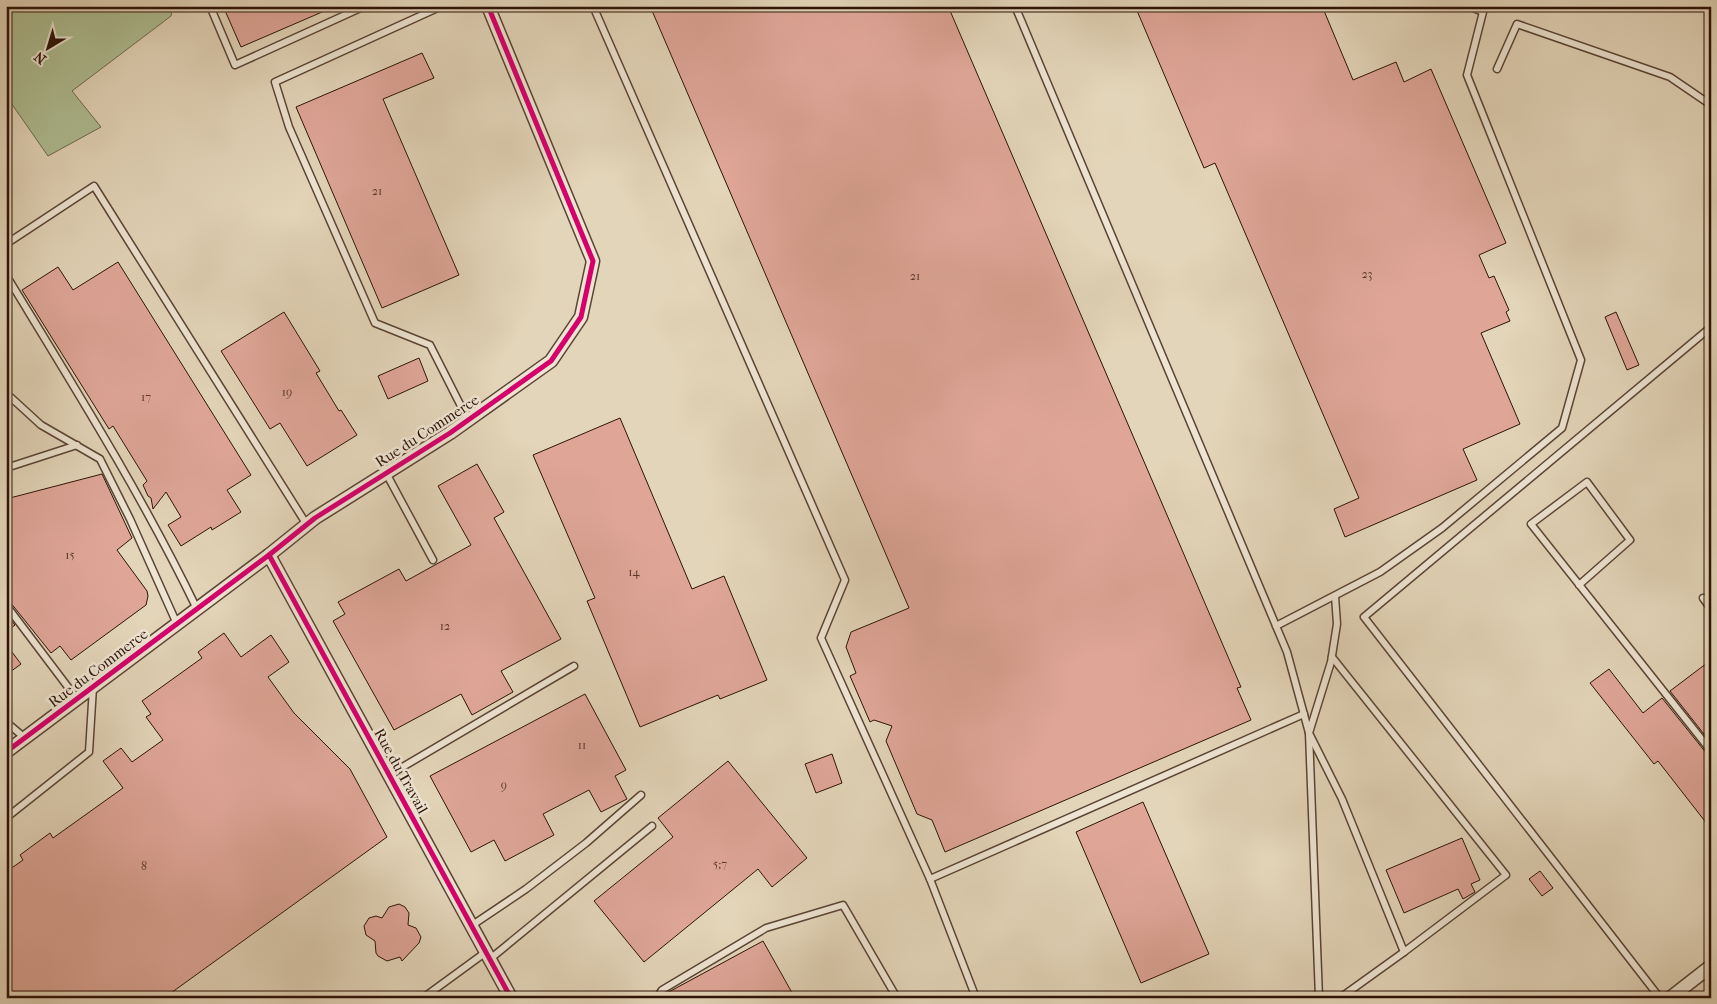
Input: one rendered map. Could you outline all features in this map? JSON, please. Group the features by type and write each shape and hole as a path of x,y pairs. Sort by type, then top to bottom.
{"street":[{"name":"Rue du Commerce","path":"6,752 269,555 307,524 468,420 551,361 581,317 593,261 488,6"},
{"name":"Rue du Travail","path":"269,555 511,998"},
{"path":"1670,998 1711,966"}],"lane":[{"path":"210,6 235,65 365,6"},
{"path":"442,6 276,82 290,127 375,323 430,345 468,420"},
{"path":"593,6 845,580 821,638 930,879 976,998"},
{"path":"1014,6 1287,652 1309,733 1342,799 1404,952"},
{"path":"1276,626 1380,572 1442,528 1562,428 1581,360 1468,75 1483,12 1469,6"},
{"path":"1497,69 1517,24 1670,77 1711,104"},
{"path":"6,244 94,186 307,524"},
{"path":"6,275 101,429 169,551 197,609"},
{"path":"1660,998 1364,617 1711,327"},
{"path":"6,393 41,425 100,459 130,519 177,624"},
{"path":"6,468 77,446"},
{"path":"386,473 433,560"},
{"path":"1579,585 1630,540 1587,482 1531,524 1579,585 1711,751"},
{"path":"1319,998 1309,733 1332,657 1337,624 1335,596"},
{"path":"1702,598 1711,609"},
{"path":"6,605 77,699"},
{"path":"1332,657 1506,875 1340,998"},
{"path":"389,775 574,666"},
{"path":"6,818 89,752 93,687"},
{"path":"930,879 1304,714"},
{"path":"6,722 25,738"},
{"path":"471,926 526,889 586,843 641,795"},
{"path":"423,998 488,956 652,826"},
{"path":"657,998 662,990 766,928 843,905 897,998"}],"green space":[{"path":"6,6 173,6 171,16 72,91 101,127 48,156 9,100 6,101"}],"building":[{"path":"223,6 336,6 241,47"},
{"path":"650,6 948,6 1241,687 1237,688 1251,720 945,852 932,820 917,814 886,741 892,726 874,720 870,722 850,676 856,673 846,647 851,632 909,608"},
{"path":"1135,6 1322,6 1353,80 1396,62 1404,82 1431,69 1506,243 1479,255 1489,278 1494,276 1509,310 1506,312 1510,321 1481,333 1520,424 1463,449 1477,480 1345,537 1334,509 1359,498 1215,163 1204,168"},
{"path":"422,53 434,78 383,99 459,275 382,308 296,107"},
{"path":"118,262 251,475 227,490 241,512 212,530 211,527 181,546 168,525 181,517 166,492 153,509 151,498 148,496 143,485 147,481 113,426 109,429 22,290 58,267 73,290"},
{"path":"284,312 320,371 316,373 339,411 341,410 357,435 307,466 280,423 270,429 221,351"},
{"path":"1616,312 1639,365 1627,370 1605,317"},
{"path":"419,358 428,381 388,399 378,376"},
{"path":"620,418 692,589 724,576 767,680 720,699 718,695 640,727 587,601 595,598 533,455"},
{"path":"477,464 504,512 494,518 561,639 501,671 513,692 472,715 461,694 394,730 333,621 345,614 338,602 399,569 406,581 471,545 438,486"},
{"path":"102,474 132,538 117,550 147,591 148,596 146,605 71,660 60,646 51,653 10,602 6,600 6,499"},
{"path":"6,614 15,625 6,632"},
{"path":"224,633 241,657 271,635 289,662 268,677 294,713 350,769 387,837 164,998 6,998 6,872 23,860 20,855 50,833 53,838 123,788 103,761 121,748 132,762 163,740 146,717 151,714 142,701 202,658 198,652"},
{"path":"6,644 21,664 6,675"},
{"path":"1711,660 1711,743 1670,691"},
{"path":"1609,669 1643,713 1662,698 1707,754 1711,756 1711,829 1658,761 1654,764 1590,683"},
{"path":"585,694 626,770 615,776 627,799 601,812 589,790 543,814 554,835 505,861 494,840 471,852 430,776"},
{"path":"832,754 842,783 816,793 805,764"},
{"path":"728,761 807,858 772,887 758,869 644,962 594,901 673,837 658,818"},
{"path":"1143,802 1209,954 1141,983 1076,832"},
{"path":"1462,838 1480,880 1471,884 1475,892 1463,899 1458,889 1404,913 1386,870"},
{"path":"1540,871 1553,888 1542,896 1529,879"},
{"path":"399,904 405,907 409,913 408,925 416,928 421,937 419,943 402,961 400,957 387,961 376,953 375,941 366,935 364,926 369,918 376,916 382,918 389,907"},
{"path":"763,941 795,998 663,998 665,994"}],"cycle path":[{"path":"6,752 269,555 315,518 450,433 551,361 581,317 593,261 488,6"},
{"path":"269,555 511,998"}]}
